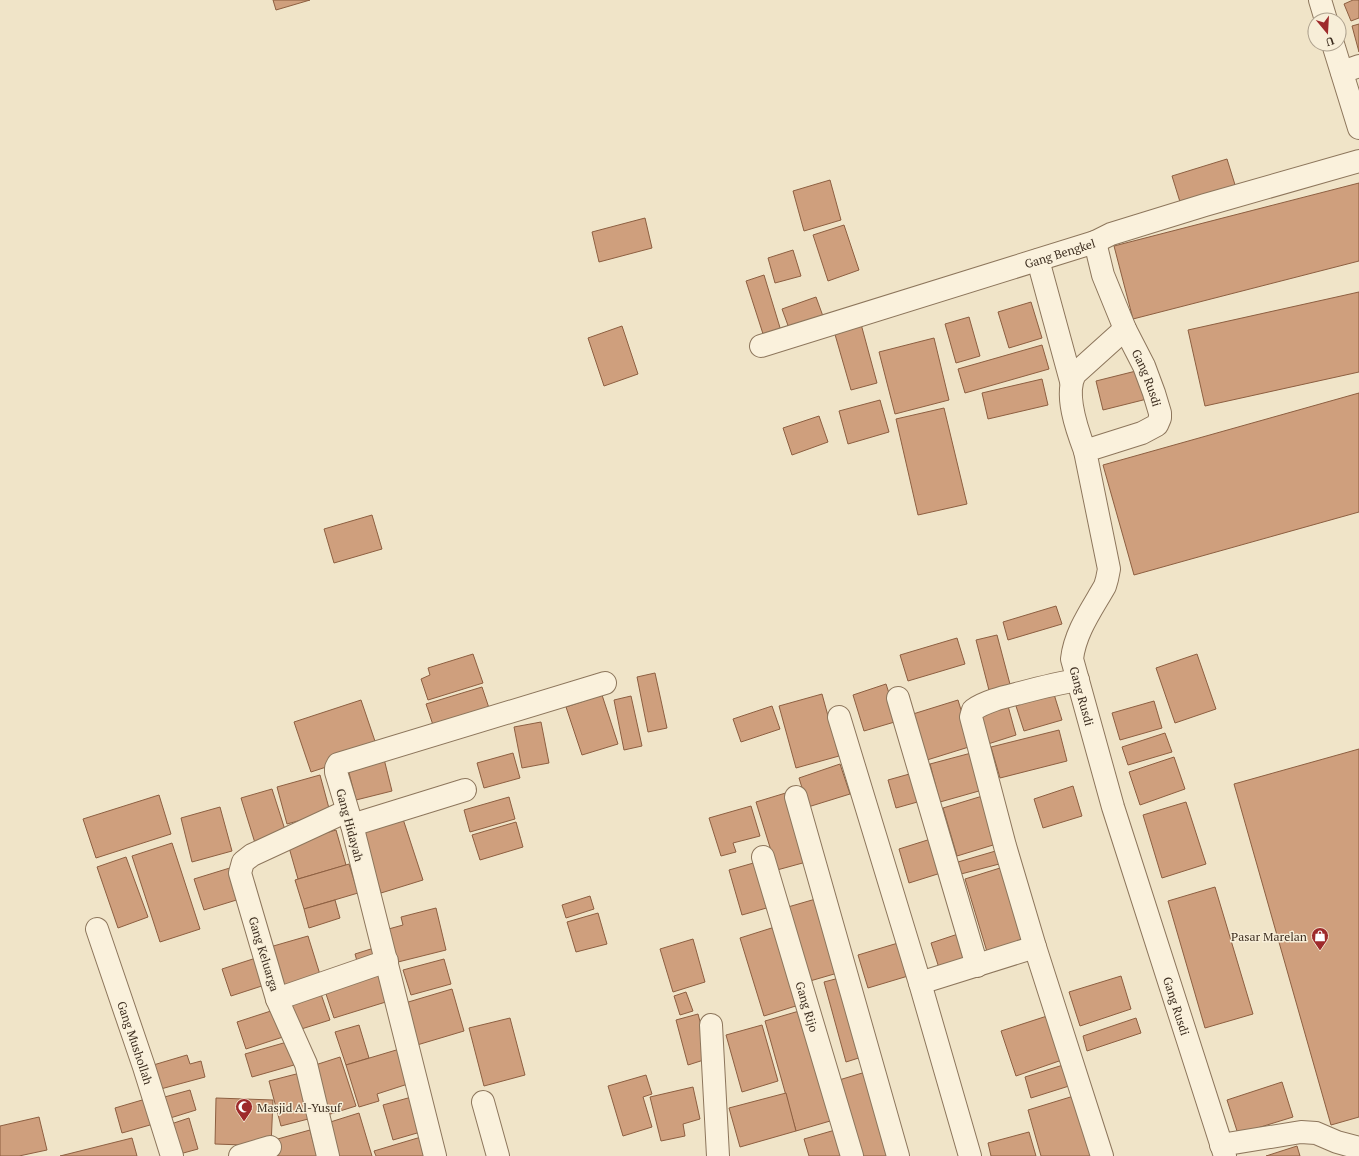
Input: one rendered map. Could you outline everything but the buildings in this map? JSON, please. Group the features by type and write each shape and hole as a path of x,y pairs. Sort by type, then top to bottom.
{"street":[{"path":"1320,0 1324,12"},
{"path":"1338,52 1350,69 1359,128"},
{"name":"Gang Bengkel","path":"761,346 1095,242 1111,234 1205,205 1359,161"},
{"name":"Gang Rusdi","path":"1095,242 1103,275 1125,330 1144,366 1156,400 1160,418 1157,425 1142,433 1086,450 1109,569 1105,586 1082,626 1074,644 1072,658 1113,806 1223,1151"},
{"path":"1038,260 1071,381 1071,400 1078,433 1086,450"},
{"path":"1071,381 1075,374 1125,330"},
{"path":"1078,680 1056,683 1005,696 980,705 971,713 972,724 988,777 1005,846 1102,1156"},
{"name":"Gang Hidayah","path":"435,1156 387,961 336,768 338,764 605,683"},
{"path":"898,698 977,966"},
{"path":"839,717 920,983 970,1156"},
{"path":"350,818 465,790"},
{"path":"796,797 898,1156"},
{"name":"Gang Keluarga","path":"328,1156 306,1064 277,999 240,873 243,862 252,855 350,818"},
{"name":"Gang Rijo","path":"763,857 852,1156"},
{"name":"Gang Mushollah","path":"97,929 144,1067 172,1156"},
{"path":"920,983 1036,947"},
{"path":"277,999 387,961"},
{"path":"711,1025 718,1156"},
{"path":"482,1102 498,1156"},
{"path":"1223,1151 1301,1132 1316,1133 1337,1142 1359,1148"},
{"path":"240,1156 270,1147"}],"place":[{"name":"Pasar Marelan","path":"1320,951"},
{"name":"Masjid Al-Yusuf","path":"244,1122"}]}
